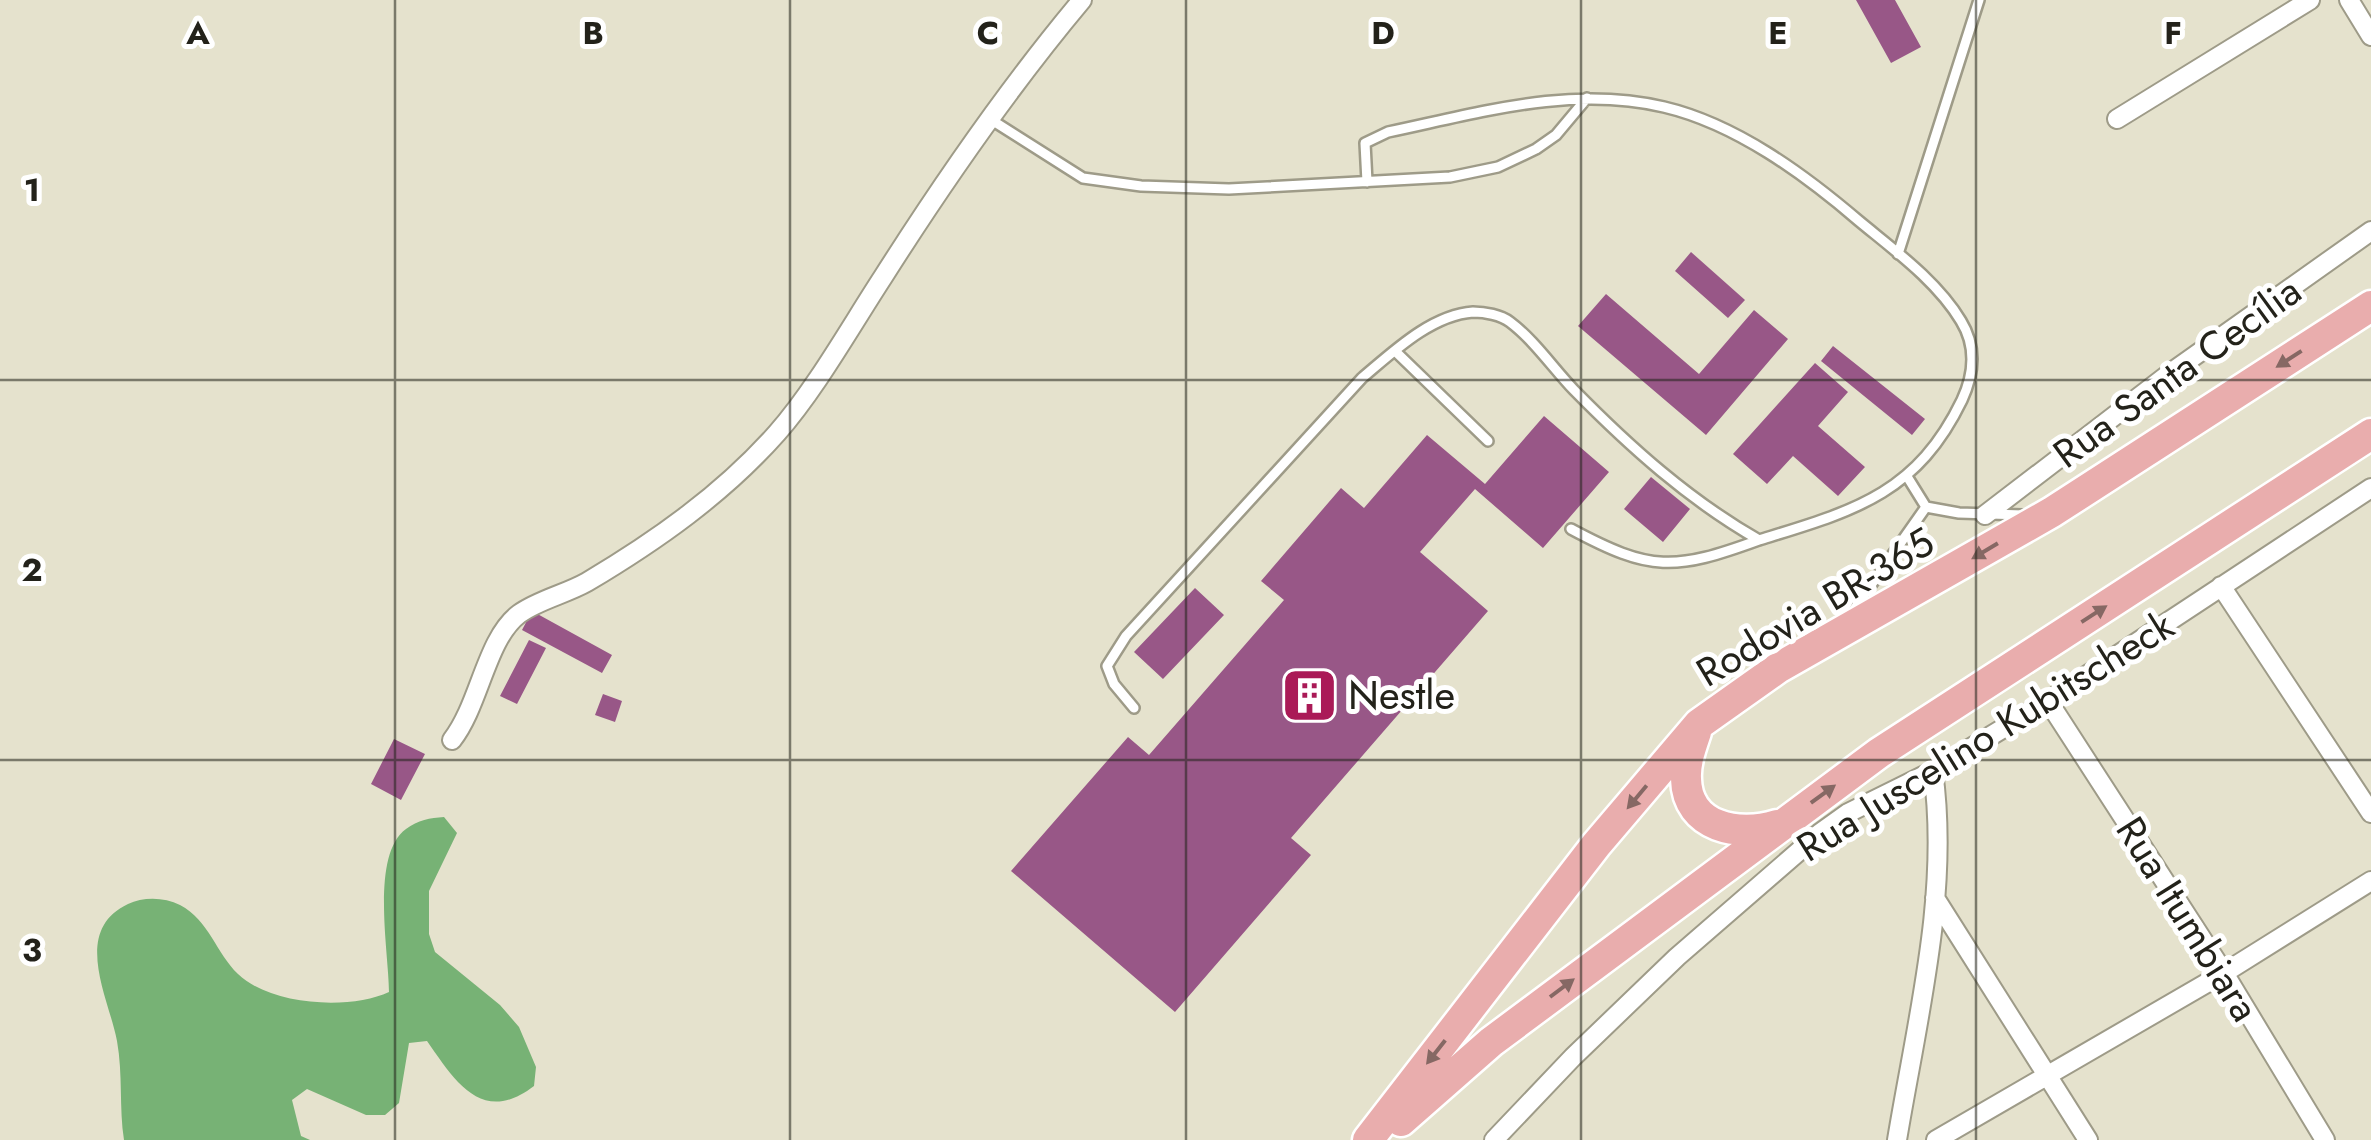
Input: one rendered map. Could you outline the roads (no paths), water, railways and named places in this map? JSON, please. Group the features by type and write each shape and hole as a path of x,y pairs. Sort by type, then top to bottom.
{"main road":[{"name":"Rodovia BR-365","path":"1368,1140 1596,845 1699,724 1778,668 2052,512 2371,306"},
{"path":"1380,1140 1491,1042 1782,823 1896,743 2371,434"},
{"path":"1699,724 1685,776 1697,810 1732,832 1762,830 1782,823"}],"street":[{"path":"452,740 471,711 496,642 520,613 590,580 667,532 717,492 778,431 990,119 1036,54 1082,0"},
{"path":"2116,119 2310,0"},
{"path":"2348,0 2371,36"},
{"name":"Rua Santa Cecília","path":"1986,515 2169,374 2371,230"},
{"name":"Rua Juscelino Kubitscheck","path":"1500,1138 1574,1057 1677,957 1786,861 1848,813 1933,771 2048,701 2371,488"},
{"path":"2221,586 2371,813"},
{"name":"Rua Itumbiara","path":"2048,701 2224,973 2325,1140"},
{"path":"1897,1140 1935,898 1939,838 1933,771"},
{"path":"1936,1140 2224,973 2371,881"},
{"path":"1935,898 2088,1140"}],"lane":[{"path":"1898,254 1979,0"},
{"path":"990,119 1069,172 1102,183 1229,189 1450,178 1498,167 1536,150 1556,135 1587,98"},
{"path":"1367,182 1364,150 1366,143 1376,136 1541,100 1620,98 1667,107 1712,123 1774,156 1898,254 1945,298 1962,323 1970,341 1973,364 1968,387 1953,418 1908,478 1824,520 1713,557 1682,563 1648,562 1617,554 1571,530"},
{"path":"1134,708 1108,673 1111,655 1350,391 1395,351 1452,316 1475,312 1509,321 1666,478 1719,518 1759,540"},
{"path":"1395,351 1488,440"},
{"path":"1908,478 1926,507"},
{"path":"1926,507 1986,515 2052,512"},
{"path":"1834,636 1882,574 1926,507"}],"place":[{"name":"Nestle","path":"1309,695"}]}
